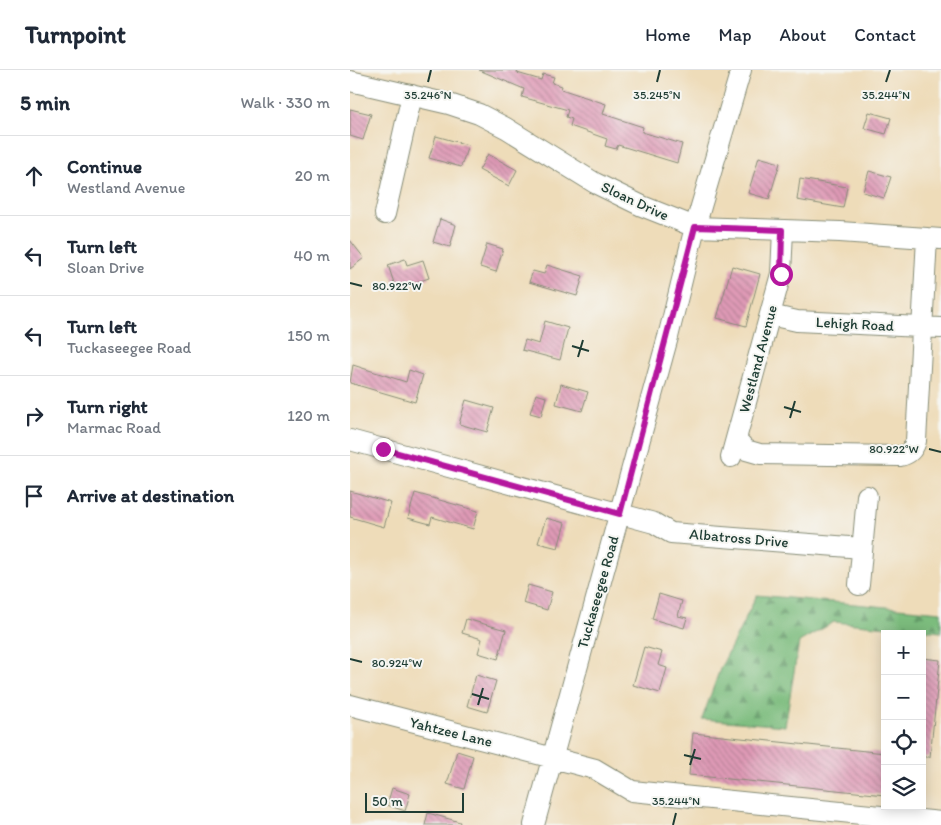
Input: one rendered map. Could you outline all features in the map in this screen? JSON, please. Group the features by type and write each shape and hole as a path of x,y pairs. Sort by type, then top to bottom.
{"street":[{"name":"Tuckaseegee Road","path":"534,825 620,514 695,227 740,70"},
{"name":"Sloan Drive","path":"350,81 412,95 479,114 506,128 595,183 642,206 695,227 934,239"},
{"path":"385,214 412,95"},
{"name":"Westland Avenue","path":"782,230 781,274 734,448 760,454 900,456 910,452 916,441 932,327"},
{"path":"932,327 934,239"},
{"name":"Lehigh Road","path":"770,315 797,321 932,327"},
{"name":"Albatross Drive","path":"350,440 654,523 672,533 862,548"},
{"path":"859,585 867,496"},
{"name":"Yahtzee Lane","path":"350,704 595,768 632,791 941,822"}],"green space":[{"path":"757,595 941,612 941,632 834,622 799,642 785,726 702,719 720,669"}],"building":[{"path":"479,70 518,70 517,73 541,80 543,74 554,77 552,83 562,86 561,89 606,104 603,114 643,127 642,132 682,144 677,163 618,145 616,149 605,146 607,139 570,126 572,119 566,117 568,110 522,97 524,89"},
{"path":"350,109 371,114 363,140 350,136"},
{"path":"869,112 891,118 886,134 864,128"},
{"path":"436,136 468,145 461,167 429,158"},
{"path":"488,154 517,170 509,186 479,170"},
{"path":"759,157 780,163 769,199 748,193"},
{"path":"869,171 891,177 884,198 863,192"},
{"path":"800,179 847,187 843,208 797,200"},
{"path":"440,219 456,225 450,247 433,242"},
{"path":"350,240 364,258 350,269"},
{"path":"487,244 503,249 496,272 480,267"},
{"path":"405,259 407,265 423,260 429,278 396,289 388,265"},
{"path":"547,265 583,276 577,296 529,282 533,271 544,274"},
{"path":"732,266 760,274 746,326 717,318"},
{"path":"545,321 568,328 560,360 522,350 525,340 539,344"},
{"path":"353,365 406,382 409,370 423,375 415,402 350,383"},
{"path":"561,384 588,392 582,411 556,404"},
{"path":"536,394 546,397 541,416 530,413"},
{"path":"466,400 494,408 487,432 459,424"},
{"path":"350,491 391,503 384,527 350,517"},
{"path":"415,493 478,511 473,529 432,517 430,524 408,518"},
{"path":"546,518 565,523 558,548 538,543"},
{"path":"528,585 552,592 547,610 523,603"},
{"path":"659,594 682,601 678,616 687,618 684,628 652,619"},
{"path":"466,619 506,630 498,659 478,653 482,639 462,633"},
{"path":"644,647 662,652 658,665 667,668 660,693 633,685"},
{"path":"926,658 940,660 930,757 926,757"},
{"path":"476,675 496,681 487,712 467,706"},
{"path":"693,733 881,753 881,795 689,775"},
{"path":"457,751 473,756 464,789 447,784"},
{"path":"392,788 410,794 405,811 387,805"},
{"path":"428,813 460,822 459,825 425,825"}],"route":[{"path":"383,449 620,514 668,337 695,227 782,230 781,274"}]}
